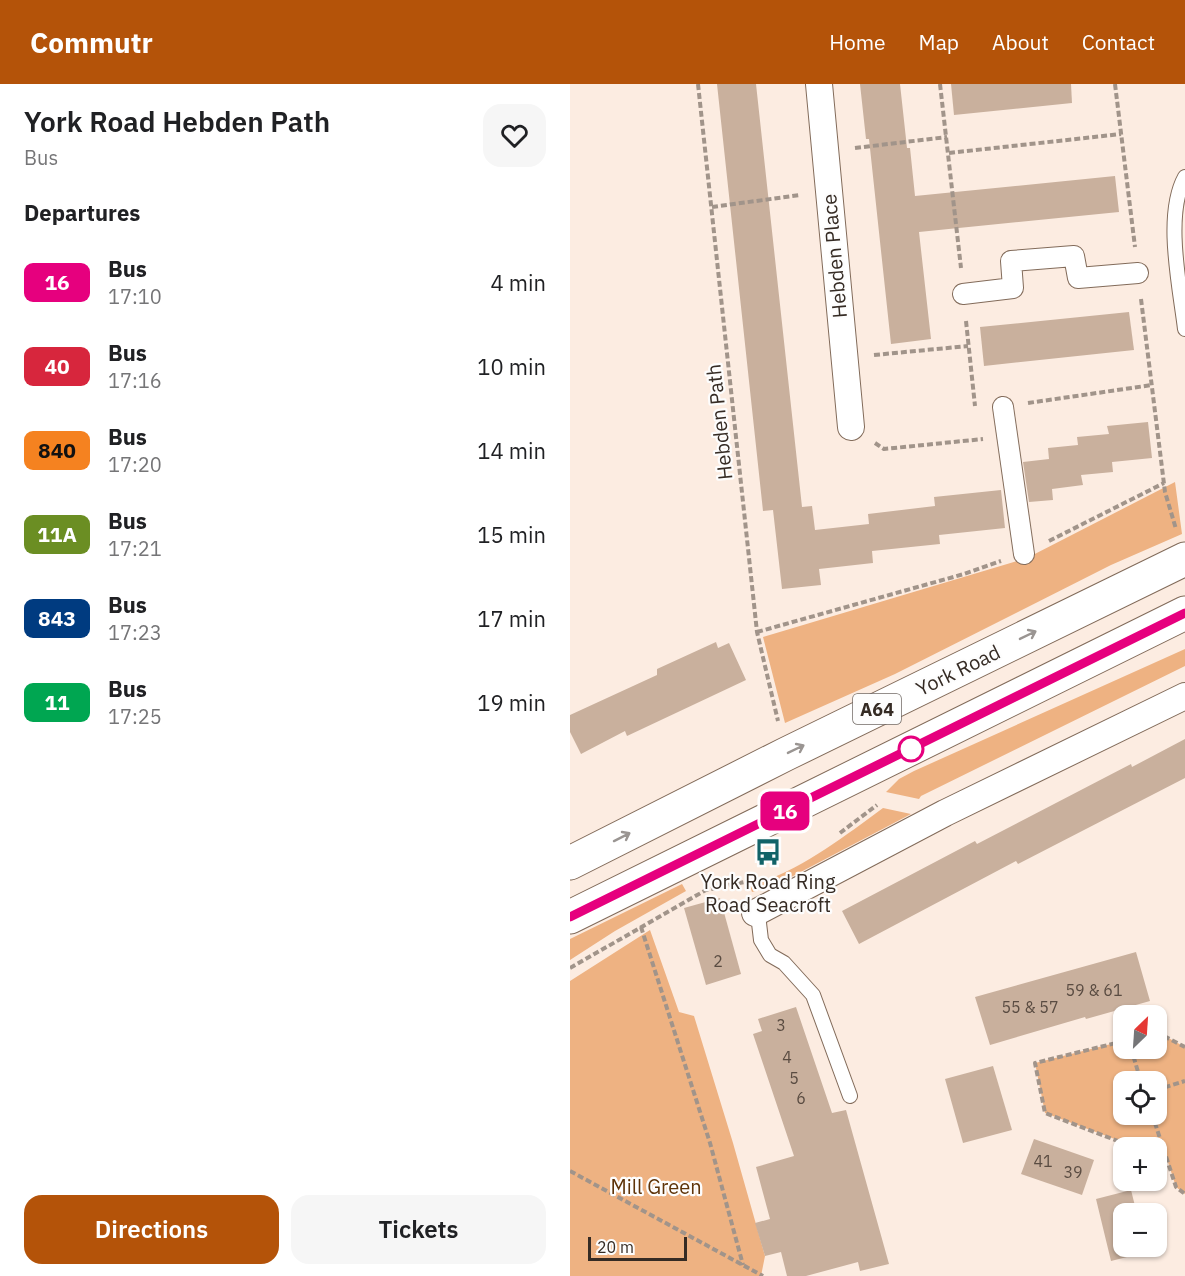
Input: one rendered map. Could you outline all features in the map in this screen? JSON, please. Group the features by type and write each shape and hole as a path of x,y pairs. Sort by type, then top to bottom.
{"highway":[{"name":"York Road","path":"570,863 786,754 1185,559"},
{"name":"A64","path":"570,917 1185,613"}],"street":[{"name":"Hebden Place","path":"819,84 851,427"},
{"path":"963,294 1013,288 1011,261 1074,256 1078,278 1138,273"},
{"path":"1003,407 1024,554"},
{"path":"755,913 945,813 1185,696"}],"lane":[{"path":"1185,177 1179,188 1174,223 1185,329"},
{"path":"755,913 761,940 770,955 784,963 813,995 850,1096"}],"path":[{"name":"Hebden Path","path":"698,84 757,632 786,754"},
{"path":"940,84 975,411 1152,385"},
{"path":"1115,84 1164,483 1185,559"},
{"path":"949,153 1121,134"},
{"path":"825,151 947,137"},
{"path":"712,207 828,192"},
{"path":"844,357 969,346"},
{"path":"851,427 884,449 1007,436"},
{"path":"757,632 964,574 1024,554 1164,483"},
{"path":"839,833 882,801"},
{"path":"570,968 706,890 756,879"},
{"path":"641,927 710,1143 743,1265"},
{"path":"1167,1038 1185,1047"},
{"path":"1113,1044 1035,1063 1045,1113 1113,1139"},
{"path":"1167,1087 1185,1082"},
{"path":"1167,1159 1176,1187 1185,1194"},
{"path":"570,1171 763,1276"}],"green space":[{"path":"1175,482 1182,534 1111,565 895,674 785,723 763,637 1027,558"},
{"path":"1185,649 1185,666 919,799 886,792 899,779 914,771"},
{"path":"883,808 911,814 776,885 752,892 750,886 803,863"},
{"path":"682,884 686,891 615,931 570,960 570,939"},
{"name":"Mill Green","path":"650,930 679,1012 694,1016 765,1256 761,1276 570,1276 570,981"},
{"path":"1167,1037 1185,1047 1185,1194 1176,1187 1167,1159 1167,1137 1113,1138 1045,1113 1035,1063 1113,1044 1113,1059 1167,1059"}],"building":[{"path":"717,84 756,84 802,507 812,506 815,530 869,524 868,514 935,506 934,497 1001,490 1005,528 939,535 940,544 872,551 873,563 819,569 821,585 782,589 773,510 763,511"},
{"path":"860,84 900,84 915,196 1115,176 1119,212 919,232 931,339 891,344 869,139 866,139"},
{"path":"951,84 1071,84 1072,103 954,115"},
{"path":"1129,312 1134,350 984,366 980,327"},
{"path":"1148,422 1152,458 1112,462 1113,472 1081,475 1083,485 1052,489 1053,500 1029,502 1023,462 1049,459 1048,448 1078,445 1077,437 1109,434 1107,426"},
{"path":"716,642 718,648 729,643 746,680 627,736 625,731 581,754 570,732 570,715 657,675 657,669"},
{"path":"1185,739 1185,778 1018,864 1016,861 859,944 842,911 975,841 977,844 1131,764 1132,767"},
{"path":"720,898 741,974 706,985 684,908"},
{"path":"1136,952 1150,1001 1136,1005 1113,1005 1113,1011 1086,1019 1085,1017 990,1045 975,997"},
{"path":"796,1007 832,1113 846,1110 889,1264 860,1271 858,1262 806,1276 787,1276 781,1252 765,1256 755,1223 770,1219 756,1167 794,1156 753,1034 762,1031 758,1019"},
{"path":"993,1066 1012,1130 963,1143 945,1079"},
{"path":"1034,1139 1094,1160 1082,1195 1021,1174"},
{"path":"1131,1191 1134,1203 1113,1203 1113,1257 1127,1257 1111,1261 1096,1199"}],"bus line":[{"name":"16","path":"570,917 1185,613"}],"place":[{"name":"York Road Ring Road Seacroft","path":"768,852"}]}
